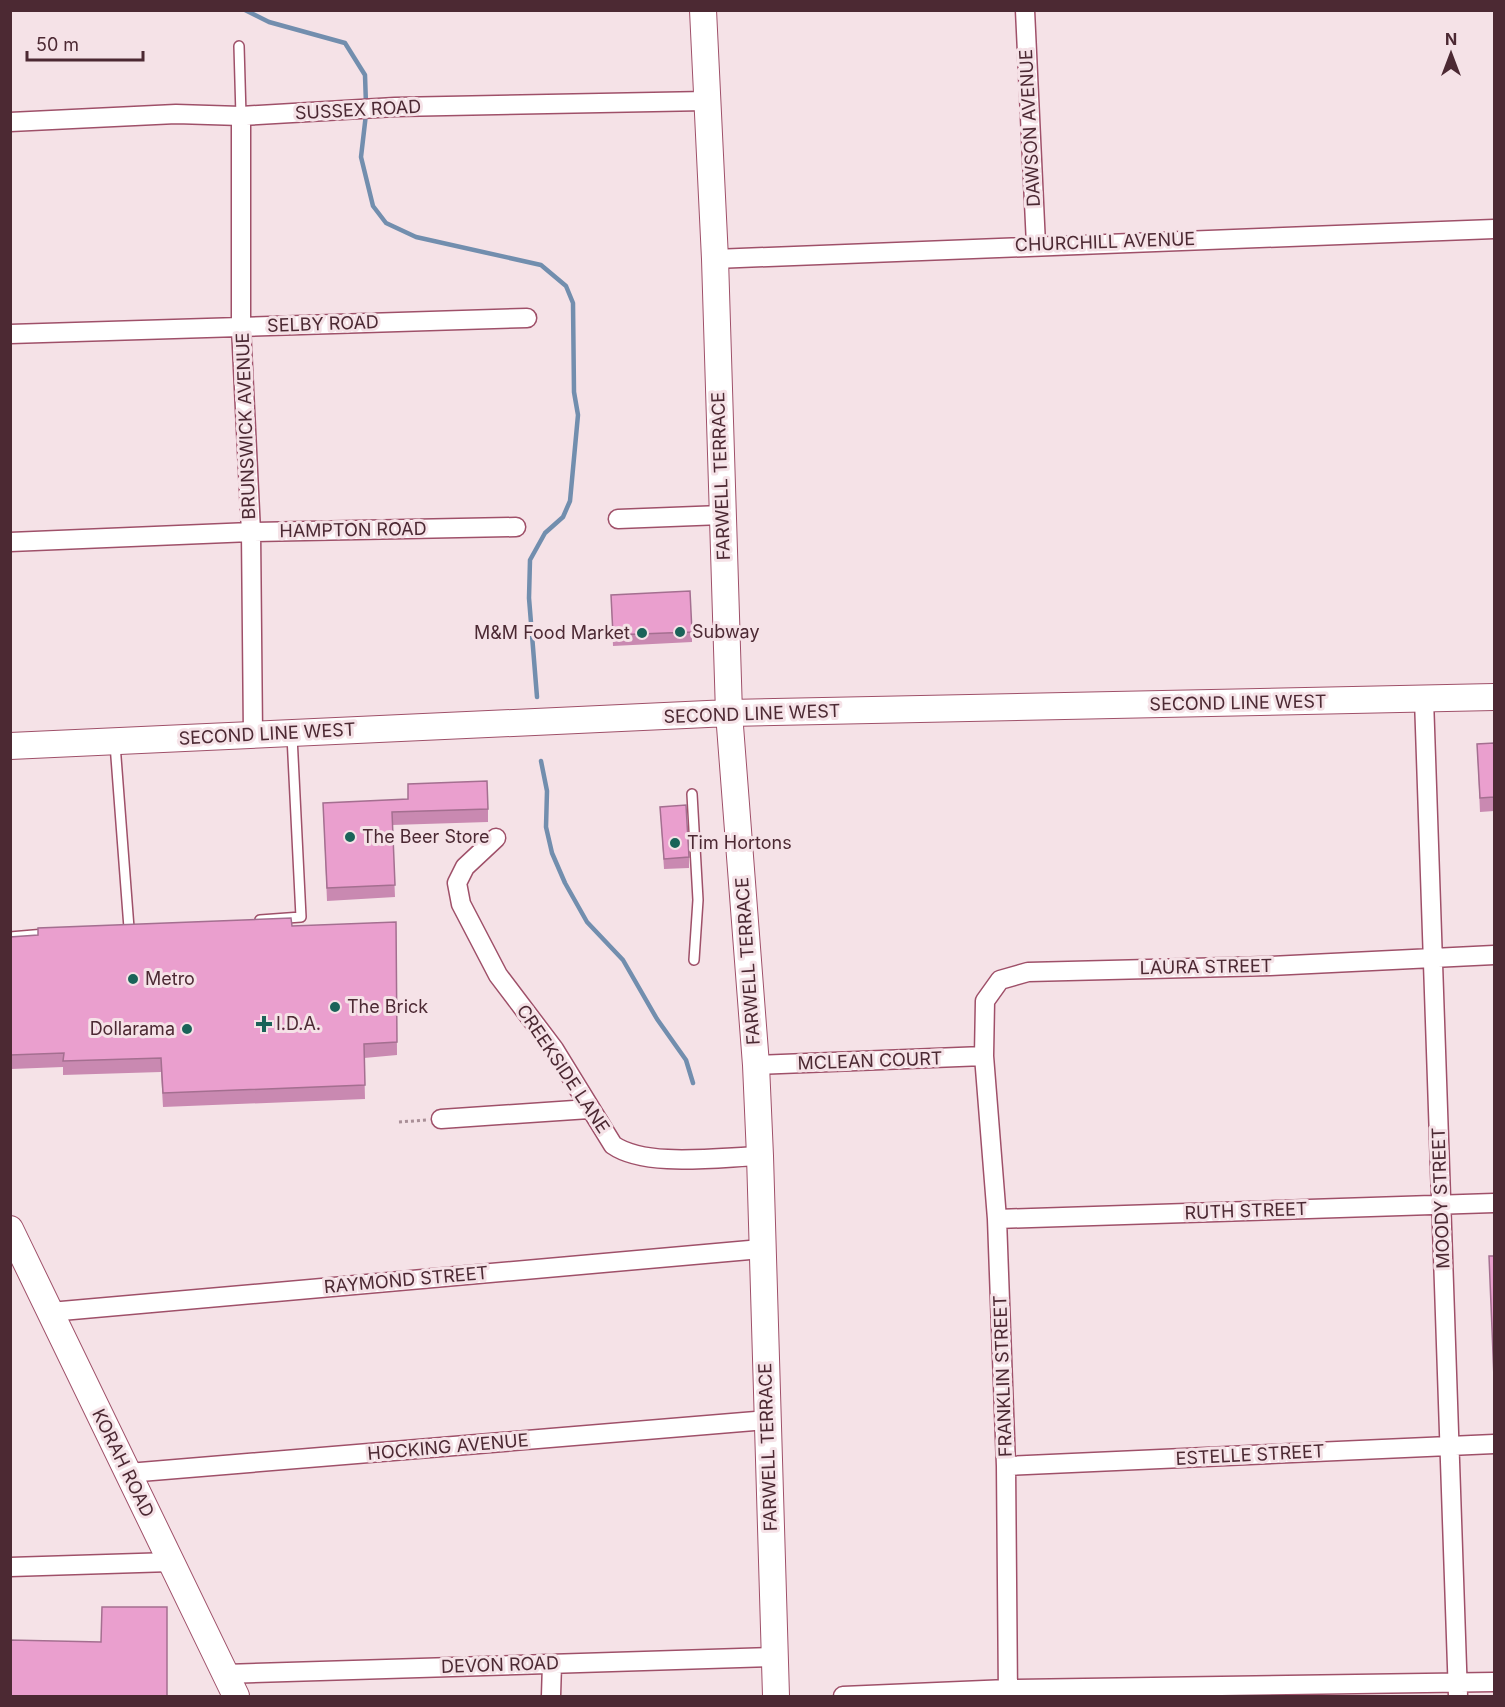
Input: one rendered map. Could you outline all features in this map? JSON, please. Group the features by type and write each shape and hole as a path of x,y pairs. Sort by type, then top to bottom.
{"street":[{"name":"FARWELL TERRACE","path":"703,10 715,259 729,713 756,1065 760,1156 776,1696"},
{"name":"DAWSON AVENUE","path":"1025,10 1036,245"},
{"name":"SUSSEX ROAD","path":"10,122 176,114 241,116 395,107 706,101"},
{"name":"BRUNSWICK AVENUE","path":"241,116 241,327 250,532 253,735"},
{"name":"CHURCHILL AVENUE","path":"715,259 1494,229"},
{"name":"SELBY ROAD","path":"10,334 528,318"},
{"path":"618,519 722,515"},
{"name":"HAMPTON ROAD","path":"10,542 250,532 516,527"},
{"name":"SECOND LINE WEST","path":"10,746 729,713 1494,697"},
{"name":"MOODY STREET","path":"1424,699 1458,1690"},
{"name":"CREEKSIDE LANE","path":"496,838 465,867 457,883 461,904 498,975 554,1049 589,1109 613,1144 623,1151 646,1156 683,1158 760,1156"},
{"name":"LAURA STREET","path":"984,1056 986,1001 1000,980 1028,972 1270,966 1494,955"},
{"name":"MCLEAN COURT","path":"756,1065 984,1056"},
{"name":"FRANKLIN STREET","path":"984,1056 997,1219 1006,1466 1008,1693"},
{"path":"441,1119 589,1109"},
{"name":"RUTH STREET","path":"997,1219 1494,1203"},
{"name":"KORAH ROAD","path":"10,1229 231,1685"},
{"name":"RAYMOND STREET","path":"50,1312 761,1249"},
{"name":"HOCKING AVENUE","path":"128,1473 768,1420"},
{"name":"ESTELLE STREET","path":"1006,1466 1494,1444"},
{"path":"10,1567 171,1562"},
{"name":"DEVON ROAD","path":"231,1685 552,1664 775,1657"},
{"path":"551,1696 552,1664"},
{"path":"843,1696 1458,1690 1494,1682"}],"lane":[{"path":"239,46 241,116"},
{"path":"252,920 302,917 292,733"},
{"path":"115,741 129,928"},
{"path":"692,794 698,900 694,960"},
{"path":"10,937 57,933"}],"path":[{"path":"399,1122 441,1119"}],"building":[{"path":"690,591 692,632 613,635 611,595"},
{"path":"1494,743 1494,797 1480,798 1477,744"},
{"path":"487,781 488,809 392,812 395,885 327,888 323,803 408,799 408,784"},
{"name":"Tim Hortons","path":"686,805 689,857 664,859 660,807"},
{"path":"291,918 292,926 396,922 397,1042 364,1044 365,1085 163,1093 161,1058 63,1061 64,1053 10,1055 10,937 38,935 38,928"},
{"path":"1489,1256 1494,1256 1494,1378"},
{"path":"102,1607 167,1607 167,1696 10,1696 10,1640 101,1642"}],"waterway":[{"path":"245,10 269,22 345,43 365,75 366,105"},
{"path":"366,114 361,157 373,206 386,223 416,237 541,265 566,286 573,303 574,392 578,415 570,501 563,517 545,533 530,560 529,598 537,697"},
{"path":"541,761 547,791 546,827 552,853 565,883 587,922 623,960 657,1019 686,1060 693,1083"}],"place":[{"name":"Subway","path":"680,632"},
{"name":"M&M Food Market","path":"642,633"},
{"name":"The Beer Store","path":"350,837"},
{"name":"Tim Hortons","path":"675,843"},
{"name":"Metro","path":"133,979"},
{"name":"The Brick","path":"335,1007"},
{"name":"I.D.A.","path":"264,1024"},
{"name":"Dollarama","path":"187,1029"}]}
